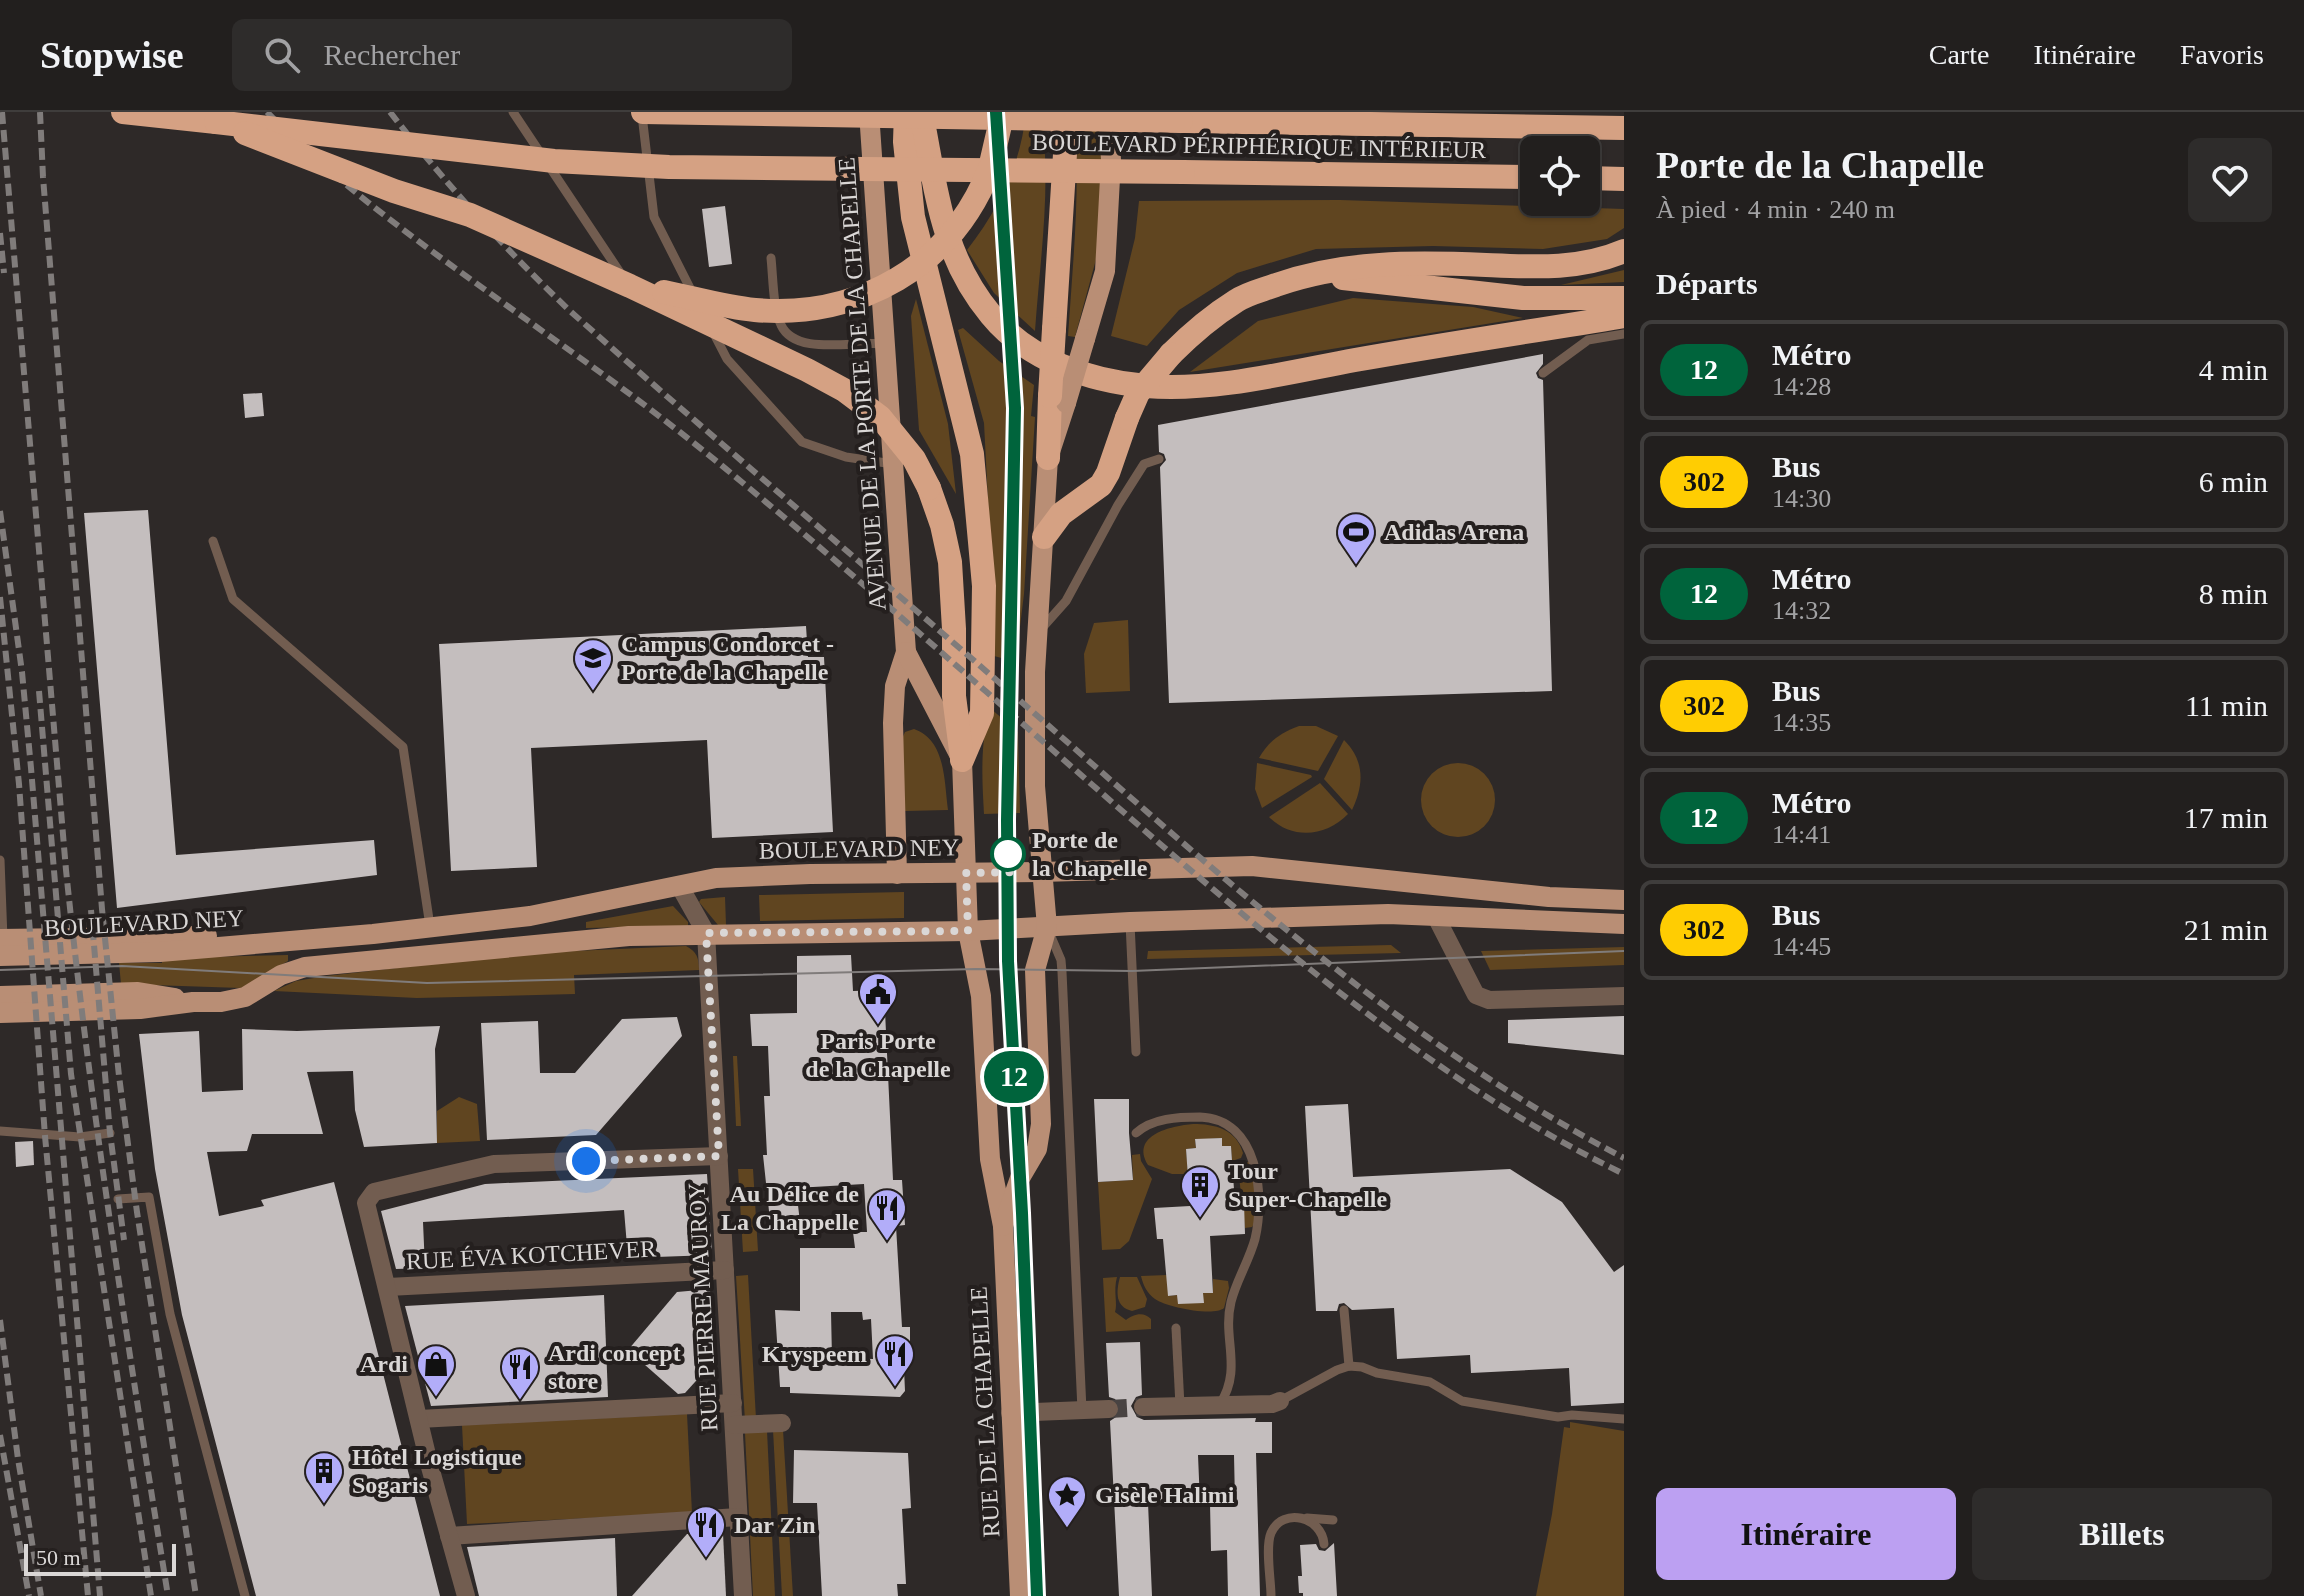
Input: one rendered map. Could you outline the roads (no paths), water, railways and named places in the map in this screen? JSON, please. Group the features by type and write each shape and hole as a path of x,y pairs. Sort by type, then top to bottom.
{"highway":[{"name":"BOULEVARD PÉRIPHÉRIQUE INTÉRIEUR","path":"123,112 554,161 626,165 1520,177"},
{"path":"642,112 1065,115 1181,121 1624,128"},
{"path":"906,112 905,142 913,217 972,454 982,560 982,713 962,760"},
{"path":"921,112 936,200 958,264 990,314 1014,338 1061,368 1147,387 1230,383 1624,316"},
{"path":"630,286 753,310 808,309 848,301 891,283 935,253 964,221 990,168 1003,112"},
{"path":"1065,115 1110,112"},
{"path":"1048,458 1058,399 1054,329 1065,115"},
{"path":"216,122 343,173 470,215 630,286 807,370 880,417 904,444 921,472 937,509 950,562 954,696 962,760"},
{"path":"1600,178 1624,179"},
{"path":"1044,537 1061,514 1101,485 1138,393 1200,326 1239,298 1308,274 1350,266 1390,264 1545,268 1601,259 1624,251"},
{"path":"1308,274 1523,298 1624,298"}],"main road":[{"name":"AVENUE DE LA PORTE DE LA CHAPELLE","path":"869,112 906,652 895,686 893,723 897,874"},
{"path":"1058,399 1085,339 1105,271 1111,160 1110,112"},
{"path":"1047,927 1035,786 1037,634 1048,458"},
{"name":"AVENUE DE LA PORTE DE LA CHAPELLE","path":"906,652 962,760 968,931"},
{"name":"BOULEVARD NEY","path":"1,945 160,952 291,940 530,916 679,885 740,877 1252,866 1549,897 1624,900"},
{"path":"0,1013 140,1009 193,1002 221,1002 245,997 281,975 305,967 566,940 706,933 968,931 1130,922 1435,915 1624,924"},
{"name":"RUE DE LA CHAPELLE","path":"1003,1226 1020,1178 1037,1149 1039,1138 1035,970 1047,927"},
{"name":"RUE DE LA CHAPELLE","path":"968,931 981,996 990,1159 1003,1226 1020,1596"},
{"path":"0,996 138,992 193,1002"}],"street":[{"path":"679,885 706,933"},
{"path":"1435,915 1476,995 1489,1000 1624,996"},
{"name":"RUE PIERRE MAUROY","path":"706,933 743,1596"},
{"path":"466,1596 366,1203 374,1192 494,1164 719,1156"},
{"name":"RUE ÉVA KOTCHEVER","path":"388,1287 725,1270"},
{"path":"1143,1407 1272,1404 1280,1401"},
{"path":"419,1419 733,1403"},
{"path":"1010,1413 1109,1409"},
{"path":"734,1425 782,1423"},
{"path":"449,1536 738,1517"}],"lane":[{"path":"513,112 646,308"},
{"path":"642,112 654,217 727,359 802,442 846,457 893,464"},
{"path":"771,258 779,323 787,335 808,345 884,344"},
{"path":"660,313 696,299"},
{"path":"1543,373 1588,340 1624,334"},
{"path":"1037,634 1066,601 1144,464 1159,459"},
{"path":"213,541 233,599 403,747 430,927"},
{"path":"0,860 1,945"},
{"path":"1130,922 1136,1052"},
{"path":"1047,927 1061,960 1062,972 1082,1410"},
{"path":"1136,1133 1143,1127 1166,1119 1206,1117 1234,1130 1247,1146 1255,1165 1259,1216 1255,1240 1231,1302 1232,1381 1219,1405"},
{"path":"0,1131 80,1137 110,1133"},
{"path":"118,1199 149,1197 170,1314 245,1596"},
{"path":"1344,1310 1349,1366"},
{"path":"1176,1328 1180,1406"},
{"path":"1280,1401 1349,1366 1430,1382 1462,1401 1558,1417 1572,1415 1624,1419"},
{"path":"1271,1596 1269,1536 1277,1524 1287,1518 1333,1520"},
{"path":"1304,1518 1317,1525 1323,1534 1324,1544"}],"tunnel":[{"path":"1109,1409 1143,1407"}],"tram line":[{"path":"0,970 122,966 427,983 976,969 1132,971 1624,951"}],"railway":[{"path":"2,112 76,961 112,1233 168,1596"},
{"path":"40,112 102,909 119,1076 196,1596"},
{"path":"267,112 366,201 640,402 732,474 1213,889 1324,980 1381,1024 1499,1105 1624,1174"},
{"path":"390,112 476,214 569,310 1224,878 1376,1000 1538,1109 1624,1158"},
{"path":"0,233 4,273"},
{"path":"0,511 22,672 31,768 100,1596"},
{"path":"0,597 19,784 45,1136 88,1596"},
{"path":"39,691 71,1074 151,1596"},
{"path":"91,910 110,1133 124,1240"},
{"path":"0,1320 18,1459 41,1596"},
{"path":"0,1435 29,1596"}],"metro line":[{"name":"12","path":"996,112 1015,408 1007,820 1008,961 1022,1213 1037,1596"}],"place":[{"name":"Adidas Arena","path":"1356,566"},
{"name":"Campus Condorcet - Porte de la Chapelle","path":"593,692"},
{"name":"Porte de la Chapelle","path":"1008,854"},
{"name":"Paris Porte de la Chapelle","path":"878,1026"},
{"name":"Tour Super-Chapelle","path":"1200,1219"},
{"name":"Au Délice de La Chappelle","path":"887,1242"},
{"name":"Kryspeem","path":"895,1388"},
{"name":"Ardi","path":"436,1398"},
{"name":"Ardi concept store","path":"520,1401"},
{"name":"Hôtel Logistique Sogaris","path":"324,1505"},
{"name":"Gisèle Halimi","path":"1067,1529"},
{"name":"Dar Zin","path":"706,1559"}]}
